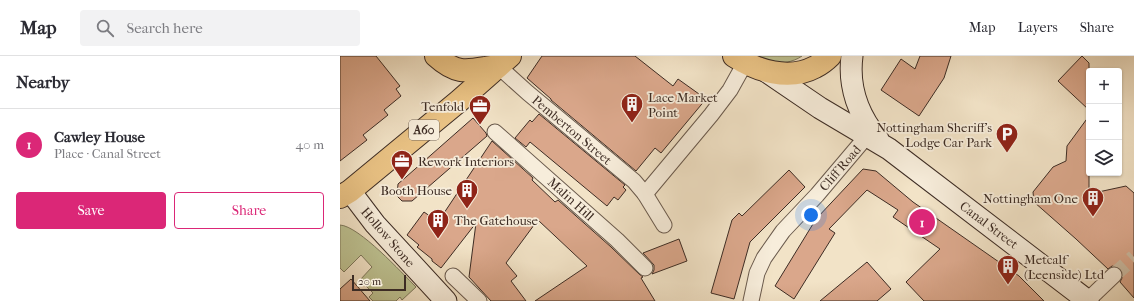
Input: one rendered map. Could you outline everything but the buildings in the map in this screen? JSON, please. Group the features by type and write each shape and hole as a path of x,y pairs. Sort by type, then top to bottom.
{"main road":[{"path":"436,56 450,67 463,71 504,61"},
{"path":"737,58 767,72 786,74 802,72 814,68 830,56"},
{"name":"Hollow Stone","path":"345,194 459,101 504,61"}],"street":[{"name":"Canal Street","path":"852,56 852,89 865,122 878,139 1088,301"},
{"path":"645,194 711,116 734,83 737,58"},
{"name":"Pemberton Street","path":"504,61 528,93 634,181 645,194 664,225"},
{"name":"Canal Street","path":"767,72 820,108 889,149"},
{"name":"Malin Hill","path":"495,132 611,234 645,268"},
{"name":"Cliff Road","path":"751,301 757,273 764,258 783,231 817,195 867,136"},
{"name":"Hollow Stone","path":"345,194 375,224 446,301"},
{"path":"1088,301 1114,275"},
{"path":"453,276 479,301"}],"green space":[{"path":"757,56 802,56 790,61 776,63 768,62"},
{"path":"340,225 348,227 369,241 416,287 402,300 400,297 396,301 373,301 369,297 373,293 360,280 372,267 361,255 344,272 340,268"}],"tunnel":[{"path":"1114,275 1134,257"}],"place":[{"name":"Lace Market Point","path":"632,124"},
{"name":"Tenfold","path":"480,126"},
{"name":"Nottingham Sheriff's Lodge Car Park","path":"1007,154"},
{"name":"Rework Interiors","path":"402,180"},
{"name":"Booth House","path":"467,210"},
{"name":"Nottingham One","path":"1093,218"},
{"name":"Cawley House","path":"922,222"},
{"name":"The Gatehouse","path":"438,240"},
{"name":"Metcalf (Leenside) Ltd","path":"1008,286"}]}
